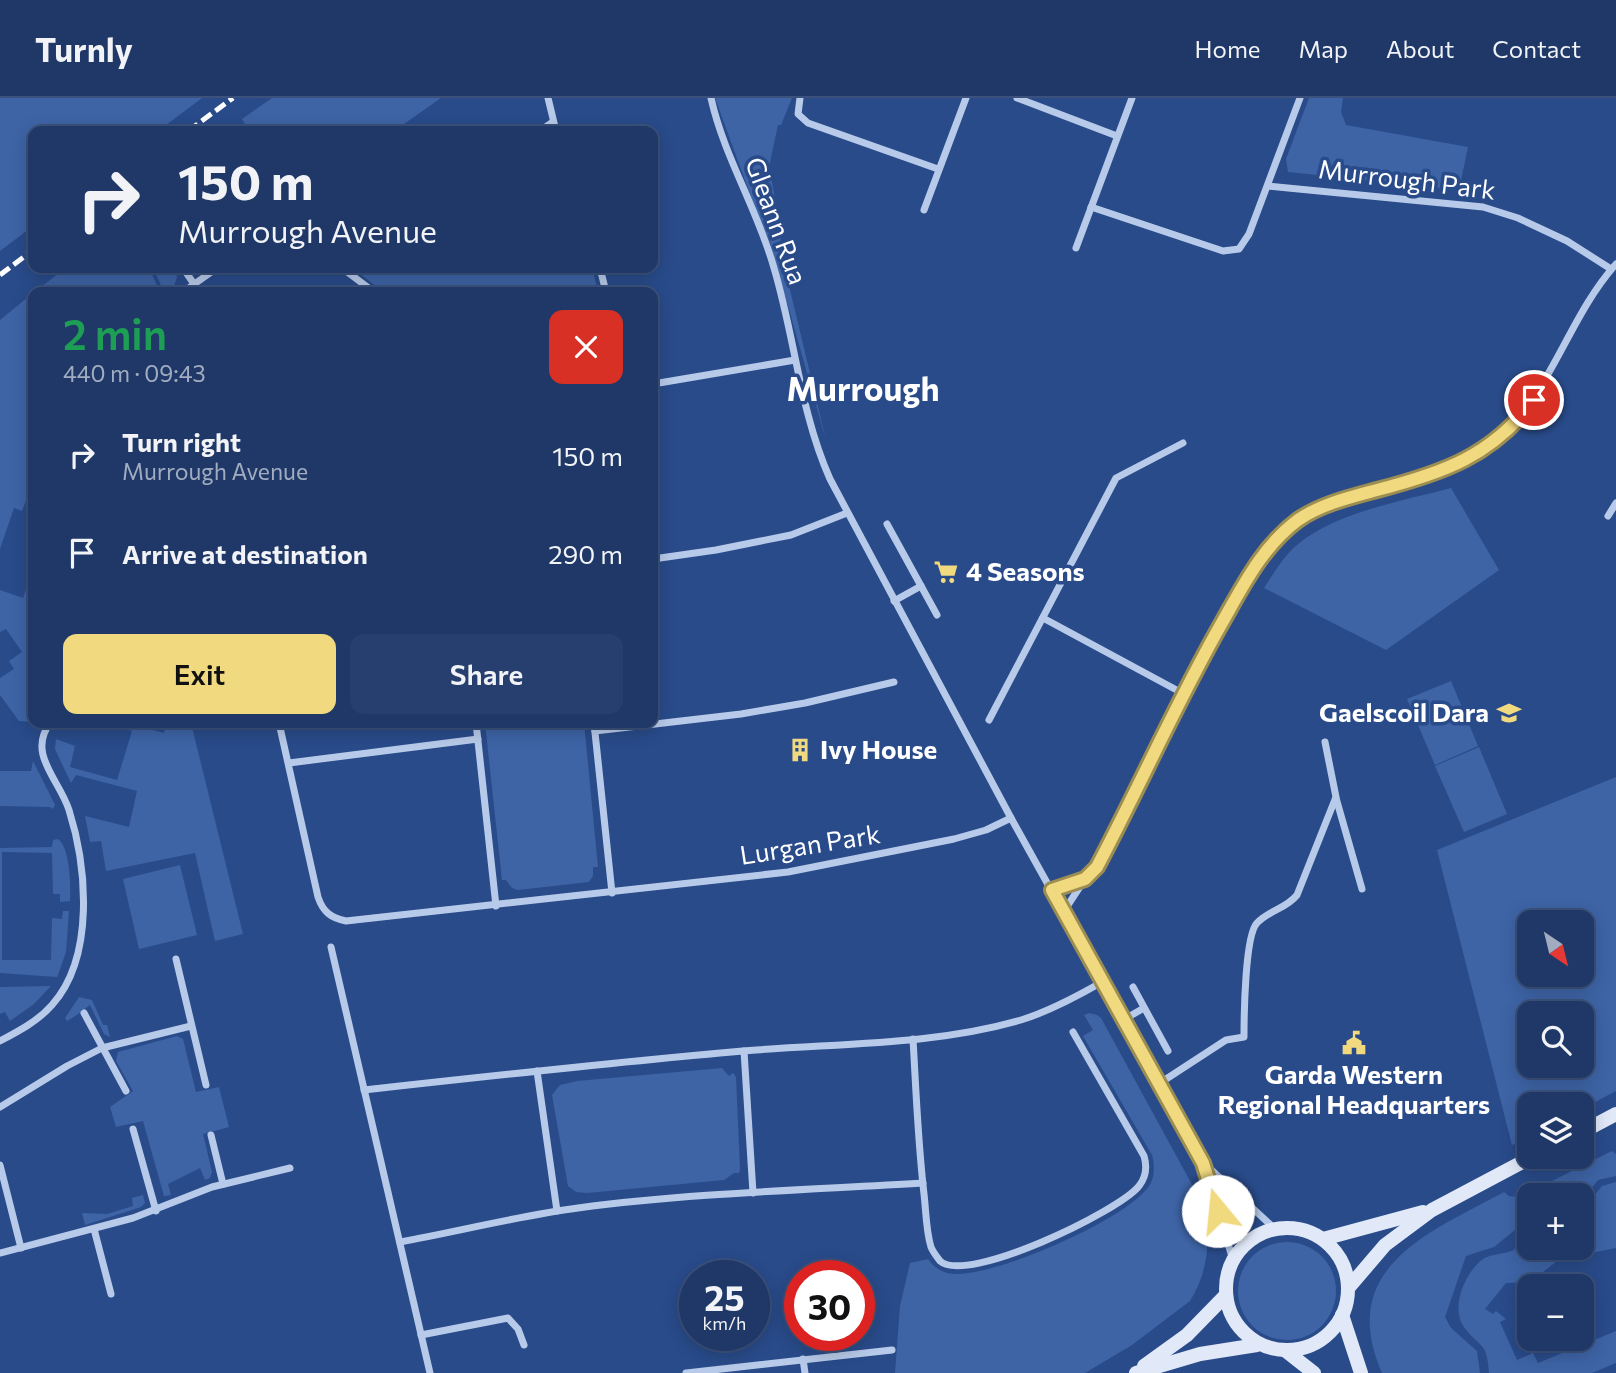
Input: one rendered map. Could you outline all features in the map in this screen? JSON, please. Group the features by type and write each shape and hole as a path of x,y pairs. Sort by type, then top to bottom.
{"main road":[{"path":"1594,1126 1616,1114"},
{"path":"1350,1286 1385,1245 1432,1210 1517,1165"},
{"path":"1323,1239 1432,1210"},
{"path":"1295,1228 1323,1239 1343,1265 1350,1286 1349,1299 1332,1329 1317,1342 1286,1351 1272,1351 1257,1345 1235,1322 1226,1295 1227,1276 1233,1260 1246,1243 1275,1229 1295,1228"},
{"path":"1135,1373 1187,1335 1226,1295"},
{"path":"1342,1315 1361,1373"},
{"path":"1135,1373 1200,1353 1257,1345"},
{"path":"1286,1351 1314,1373"}],"street":[{"path":"548,98 554,126"},
{"name":"Gleann Rua","path":"711,98 774,267 816,444 847,513"},
{"path":"800,98 798,114 808,123 939,169"},
{"path":"924,210 966,98"},
{"path":"1017,98 1117,136"},
{"path":"1076,248 1132,98"},
{"path":"1091,206 1223,251 1239,249 1254,224 1300,98"},
{"path":"547,126 553,122"},
{"name":"Murrough Park","path":"1268,186 1483,207 1518,218 1614,267"},
{"path":"1064,911 1085,879 1097,867 1184,694 1233,604 1273,541 1308,514 1356,495 1452,467 1483,451 1501,437 1539,393 1597,289 1614,267"},
{"path":"186,273 194,284"},
{"path":"190,287 210,273"},
{"path":"349,273 367,287"},
{"path":"658,383 795,360"},
{"path":"989,720 1116,478 1183,443"},
{"path":"1608,516 1616,503"},
{"path":"658,558 791,535 847,513 1011,818 1203,1163 1233,1260"},
{"path":"887,524 937,615"},
{"path":"894,601 921,586"},
{"path":"1043,618 1184,694"},
{"path":"658,721 751,712 894,682"},
{"path":"0,1041 36,1020 54,1003 72,974 78,948 85,897 83,880 68,808 40,747 47,728"},
{"name":"Lurgan Park","path":"280,728 318,897 325,911 334,919 352,922 818,867 954,839 986,830 1011,818"},
{"path":"477,728 496,906"},
{"path":"594,728 612,893"},
{"path":"289,763 478,739"},
{"path":"1325,742 1336,797 1362,889"},
{"path":"1160,1083 1226,1040 1244,1037 1250,935 1255,924 1291,904 1297,895 1336,797"},
{"path":"1052,890 1085,879"},
{"path":"331,947 430,1373"},
{"path":"176,959 206,1085"},
{"path":"364,1090 744,1051 913,1039 968,1031 1019,1020 1066,1002 1102,982"},
{"path":"1133,988 1168,1051"},
{"path":"1123,1020 1144,1009"},
{"path":"85,1013 126,1091"},
{"path":"0,1107 102,1048 191,1026"},
{"path":"913,1039 923,1183 932,1249 944,1264 956,1267 999,1258 1049,1238 1100,1214 1139,1186 1146,1171 1144,1156 1073,1032"},
{"path":"744,1051 753,1193"},
{"path":"537,1071 557,1211"},
{"path":"133,1129 156,1210"},
{"path":"211,1135 223,1184"},
{"path":"1203,1163 1275,1229"},
{"path":"0,1165 22,1248"},
{"path":"0,1253 156,1210 223,1184 290,1168"},
{"path":"400,1242 557,1211 753,1193 923,1183"},
{"path":"94,1229 111,1294"},
{"path":"421,1335 508,1318 518,1329 524,1345"},
{"path":"686,1373 892,1350"},
{"path":"803,1359 804,1373"}],"shaded area":[{"path":"0,98 202,98 165,126 28,126 28,230 0,251"},
{"path":"272,98 441,98 401,126 242,126 245,124 242,119"},
{"path":"715,98 792,98 781,125 778,125 769,167 781,229 780,248 826,440 770,242"},
{"path":"1309,98 1343,98 1341,112 1346,125 1468,147 1459,190 1288,172 1286,159"},
{"path":"59,273 151,273 158,287 41,287"},
{"path":"155,273 176,273 174,287 162,287"},
{"path":"359,273 593,273 597,287 377,287"},
{"path":"28,297 28,496 22,511 14,508 0,549 0,320"},
{"path":"1451,488 1499,570 1386,650 1264,588 1286,556 1320,530 1362,512"},
{"path":"28,584 28,722 19,721 0,695 0,678 14,669 9,661 22,652 6,629 0,632 0,590 23,598"},
{"path":"1451,681 1478,746 1435,765 1407,699"},
{"path":"121,728 145,728 164,733 166,728 192,728 243,934 215,941 195,853 106,871 101,841 90,842 85,816 129,827 137,791 76,775 71,783 55,749 56,739 75,746 70,767 117,780 132,731"},
{"path":"486,728 584,728 598,867 593,867 593,876 589,882 518,890 512,888 506,880 502,880"},
{"path":"1479,747 1507,814 1464,832 1435,766"},
{"path":"33,761 55,805 53,809 0,806 0,771 31,771"},
{"path":"1616,777 1616,1091 1594,1103 1594,1092 1517,1092 1517,1142 1512,1145 1437,850"},
{"path":"58,839 67,858 70,901 60,902 60,894 53,894 52,853 2,852 2,960 51,960 52,918 62,919 63,911 69,911 66,952 58,975 0,973 0,848 52,847 53,840"},
{"path":"180,865 197,935 139,949 123,879"},
{"path":"51,986 34,1004 10,1021 5,1012 0,1014 0,987"},
{"path":"79,997 92,1000 103,1025 107,1025 110,1037 104,1034 90,1005 67,1021 65,1018"},
{"path":"1089,1013 1101,1018 1201,1201 1207,1227 1207,1252 1201,1278 1190,1301 1132,1345 1085,1373 895,1373 900,1306 910,1263 928,1259 940,1270 955,1274 974,1272 1027,1257 1110,1217 1131,1203 1149,1186 1154,1173 1152,1155 1083,1036 1093,1030 1084,1015"},
{"path":"177,1036 183,1039 196,1092 219,1087 229,1127 203,1134 212,1172 210,1178 205,1180 200,1168 168,1184 171,1195 164,1196 143,1121 116,1127 110,1107 133,1091 116,1061 118,1052"},
{"path":"722,1068 729,1076 733,1073 736,1077 739,1173 734,1173 724,1180 587,1193 576,1192 568,1186 552,1095 560,1085 577,1081"},
{"path":"1612,1151 1616,1154 1616,1176 1598,1180 1594,1185 1548,1183 1576,1169 1594,1169 1594,1160"},
{"path":"1616,1182 1616,1248 1594,1252 1594,1196 1602,1186"},
{"path":"1504,1192 1517,1197 1515,1230 1494,1247 1466,1256 1445,1317 1451,1328 1477,1351 1480,1373 1382,1373 1371,1337 1371,1306 1380,1280 1397,1258 1446,1223"},
{"path":"143,1195 145,1203 141,1207 85,1225 82,1213 107,1214 133,1206 132,1198"},
{"path":"1287,1242 1306,1246 1322,1256 1332,1272 1336,1291 1332,1310 1322,1326 1306,1336 1287,1340 1268,1336 1252,1326 1242,1310 1238,1291 1242,1272 1252,1256 1268,1246"},
{"path":"1517,1243 1517,1260 1558,1260 1541,1274 1517,1274 1517,1283 1506,1283 1485,1309 1493,1314 1496,1311 1506,1319 1500,1322 1517,1360 1533,1353 1538,1363 1567,1351 1594,1351 1594,1340 1616,1331 1616,1363 1592,1373 1489,1373 1482,1346 1460,1319 1459,1301 1465,1281 1476,1265 1490,1256 1514,1250"}],"railway":[{"path":"195,126 233,98"},
{"path":"0,275 28,254"}],"place":[{"name":"4 Seasons","path":"946,572"},
{"name":"Gaelscoil Dara","path":"1509,713"},
{"name":"Ivy House","path":"800,750"},
{"name":"Garda Western Regional Headquarters","path":"1354,1043"}],"district":[{"name":"Murrough","path":"863,389"}],"route":[{"path":"1218,1211 1203,1163 1052,890 1085,879 1097,867 1209,645 1273,541 1308,514 1356,495 1452,467 1483,451 1501,437 1534,400"}]}
